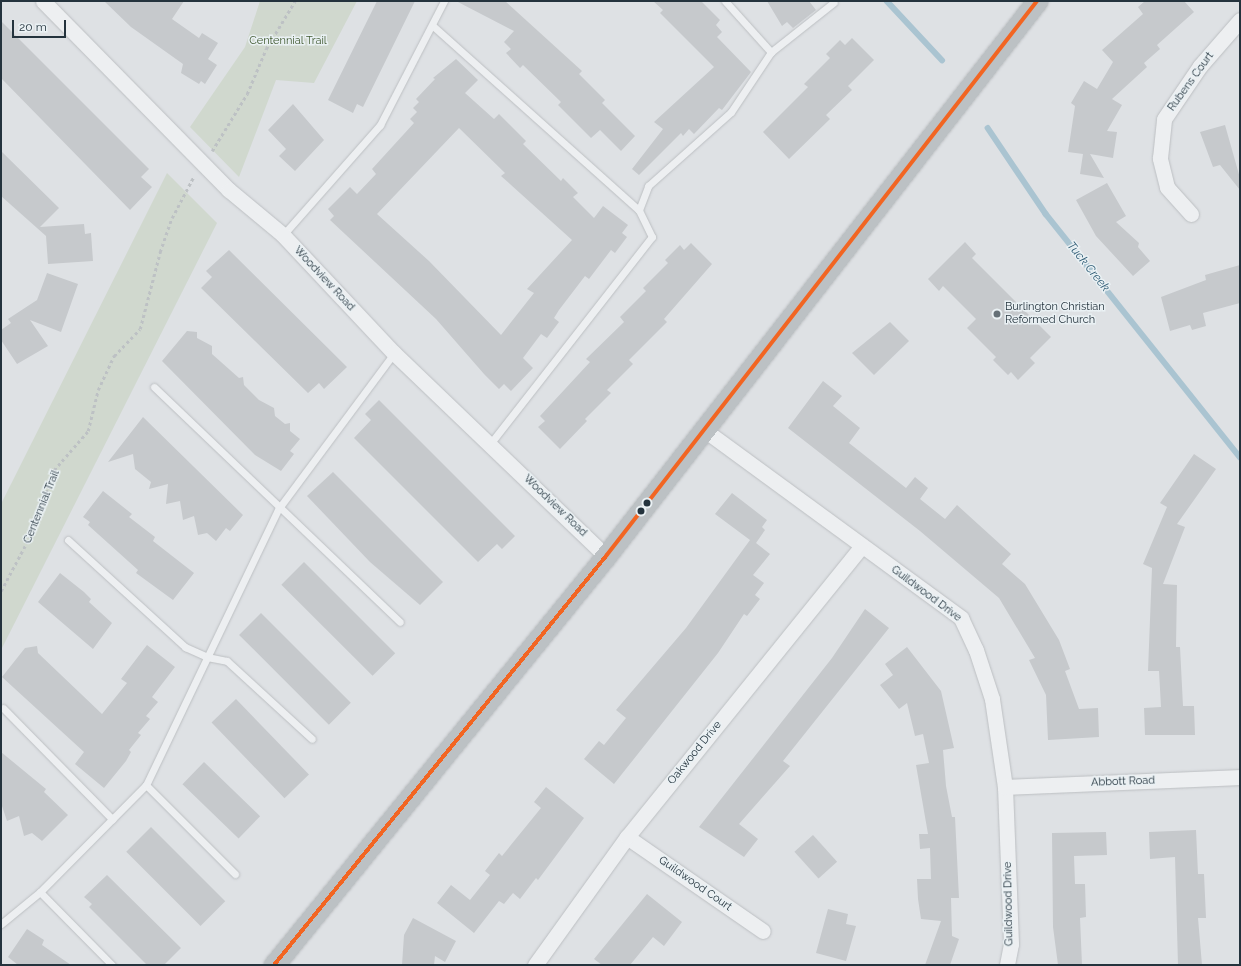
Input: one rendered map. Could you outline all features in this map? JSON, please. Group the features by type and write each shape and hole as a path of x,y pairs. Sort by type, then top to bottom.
{"main road":[{"path":"274,965 606,556 703,429 1037,1"}],"street":[{"name":"Woodview Road","path":"43,1 229,190 283,236 394,353 606,556"},
{"name":"Rubens Court","path":"1191,214 1167,187 1160,158 1164,119 1200,66 1240,20"},
{"name":"Guildwood Drive","path":"703,429 961,618 976,650 992,699 1005,787 1011,944 1007,965"},
{"name":"Oakwood Drive","path":"536,965 627,837 862,546"},
{"name":"Abbott Road","path":"1005,787 1240,777"},
{"name":"Guildwood Court","path":"627,837 763,931"}],"lane":[{"path":"283,236 380,125 433,26 444,1"},
{"path":"725,1 771,52"},
{"path":"639,210 648,186 731,112 771,52 834,2"},
{"path":"433,26 639,210 652,237 490,444"},
{"path":"1,924 40,892 146,784 279,508 394,353"},
{"path":"154,387 400,622"},
{"path":"68,540 185,647 207,657 228,661 312,739"},
{"path":"3,708 112,819"},
{"path":"146,784 235,874"},
{"path":"40,892 112,965"}],"path":[{"name":"Centennial Trail","path":"1,591 35,527 54,470 88,432 98,390 114,356 140,329 172,218 188,185 204,163 247,94 266,49 295,1"}],"green space":[{"name":"Centennial Trail","path":"260,1 357,1 314,83 276,80 239,177 190,127 245,47"},
{"path":"167,173 217,223 1,650 1,504"}],"building":[{"path":"104,1 184,1 172,19 199,38 202,33 218,43 208,59 217,65 205,84 201,81 199,84 181,73 183,64 131,27"},
{"path":"377,1 415,1 363,107 357,104 353,113 328,100"},
{"path":"456,1 505,1 582,71 579,74 605,100 602,103 635,136 621,151 600,130 591,138 558,105 561,102 523,65 520,68 506,53 511,49 504,42 514,31"},
{"path":"653,1 701,1 720,20 716,25 722,32 717,37 751,72 722,110 719,108 694,134 689,129 683,136 681,133 639,175 632,169 663,129 654,122 714,67 660,13 663,10"},
{"path":"767,1 809,1 816,10 793,28 787,22 782,26"},
{"path":"1145,1 1184,1 1194,12 1157,45 1160,49 1144,63 1147,67 1112,99 1122,105 1107,131 1117,132 1113,158 1090,154 1104,178 1080,174 1083,154 1068,152 1075,106 1071,103 1084,81 1097,89 1113,62 1102,50 1143,14 1138,7"},
{"path":"1,21 149,169 141,177 152,187 130,210 1,78"},
{"path":"852,38 874,60 848,86 852,90 826,115 830,119 789,159 763,132 808,87 804,84 830,58 826,54 840,40 845,45"},
{"path":"456,59 478,80 465,93 494,119 499,114 526,141 523,144 561,181 563,178 578,193 573,197 594,218 603,206 628,225 622,233 627,237 615,253 611,250 589,279 585,276 554,318 559,322 547,338 541,334 523,358 533,368 511,391 504,384 499,389 436,319 330,220 334,216 328,209 350,187 357,194 376,174 372,169 414,123 410,119 417,112 413,108 419,102 416,99 435,79 433,78","holes":["459,128 505,173 501,176 572,240 527,289 534,293 501,335 429,261 377,214"]},
{"path":"293,104 324,140 295,171 279,156 286,149 268,130"},
{"path":"1225,125 1240,178 1240,190 1220,165 1213,167 1200,132"},
{"path":"1,151 59,208 40,227 84,224 85,234 91,233 93,261 48,264 46,236 1,196"},
{"path":"1107,183 1126,216 1116,222 1139,243 1138,247 1150,261 1133,276 1096,236 1076,200"},
{"name":"Burlington Christian Reformed Church","path":"965,242 976,254 972,258 1051,337 1030,358 1035,363 1018,380 1011,372 1008,375 993,360 996,357 967,328 976,319 943,286 939,291 928,279"},
{"path":"691,243 712,264 664,319 667,322 629,360 633,364 607,390 611,393 585,419 587,421 560,449 538,427 545,421 540,416 590,362 586,359 624,322 620,317 646,291 643,288 668,263 665,260 680,245 684,250"},
{"path":"229,250 347,367 324,389 319,383 308,393 201,288 212,277 206,271"},
{"path":"1240,265 1240,303 1203,313 1206,326 1192,330 1190,325 1170,331 1161,297 1206,280 1205,275"},
{"path":"47,273 78,284 61,332 30,320 48,346 17,364 1,340 1,330 11,323 8,319 37,300"},
{"path":"890,322 909,341 874,375 852,353"},
{"path":"187,331 197,332 197,338 212,346 212,354 239,378 243,377 244,385 259,400 274,408 275,416 285,424 290,423 290,431 300,439 290,451 294,454 281,471 255,455 162,361"},
{"path":"823,381 842,396 833,406 860,428 849,443 906,488 915,477 928,488 920,499 945,519 957,505 1011,554 1002,564 1025,584 1059,640 1070,669 1065,671 1079,709 1098,708 1099,737 1048,740 1046,695 1029,660 1035,658 999,598 920,531 788,428"},
{"path":"379,400 515,536 502,549 497,544 478,562 354,438 371,420 365,414"},
{"path":"143,417 243,515 230,531 226,528 216,541 207,533 198,535 194,516 183,520 180,501 166,504 168,484 149,489 151,482 135,469 133,454 108,462"},
{"path":"1194,454 1216,469 1177,524 1185,527 1163,584 1177,585 1176,647 1180,647 1183,706 1194,706 1195,735 1145,735 1144,708 1161,707 1159,671 1148,671 1152,568 1143,564 1167,507 1160,503"},
{"path":"333,472 443,582 420,605 370,562 307,496"},
{"path":"103,491 132,514 129,517 155,537 153,541 194,573 173,600 136,573 138,570 88,525 90,522 83,517"},
{"path":"732,493 767,520 762,527 765,530 756,543 770,554 753,575 764,583 755,595 760,599 747,616 744,614 718,653 614,784 584,759 599,741 604,745 626,718 616,710 686,628 750,540 715,514"},
{"path":"304,562 395,653 373,676 281,585"},
{"path":"60,573 84,592 91,599 89,602 112,623 93,649 38,602"},
{"path":"865,609 889,628 783,761 790,766 739,824 758,839 744,857 699,827 832,658"},
{"path":"261,613 351,703 329,725 239,635"},
{"path":"147,645 175,667 152,697 158,702 146,716 150,719 138,733 141,735 129,750 131,752 126,761 104,788 75,764 84,752 2,677 25,648 37,646 38,653 102,714 127,683 121,679"},
{"path":"907,647 941,691 954,748 943,750 946,786 952,817 955,817 959,898 951,898 952,936 959,939 950,965 925,965 941,921 921,919 918,899 917,879 931,879 930,848 920,849 919,834 928,834 916,765 929,763 923,734 915,736 907,703 899,709 880,685 893,675 885,664"},
{"path":"236,699 309,775 284,798 212,723"},
{"path":"1,752 46,789 44,792 68,815 42,841 32,833 24,836 19,816 7,821 1,803"},
{"path":"204,762 260,816 239,838 182,784"},
{"path":"546,787 584,818 538,880 536,878 520,899 513,893 504,904 499,901 474,933 437,903 451,885 470,900 490,875 485,871 499,853 502,856 541,808 534,802"},
{"path":"151,827 225,901 200,926 126,852"},
{"path":"1196,830 1198,874 1204,874 1206,918 1198,918 1202,965 1178,965 1175,857 1150,859 1149,832"},
{"path":"1106,832 1107,855 1074,856 1075,884 1085,884 1086,917 1080,918 1082,965 1058,965 1053,927 1052,833"},
{"path":"813,835 837,862 819,878 794,852"},
{"path":"107,875 181,948 164,965 147,965 89,907 92,904 84,897"},
{"path":"647,894 682,922 664,946 653,937 630,965 602,965 594,959"},
{"path":"828,909 848,914 846,924 856,926 846,961 816,953"},
{"path":"413,918 456,941 445,962 435,956 434,965 402,965 404,935"},
{"path":"27,929 44,940 42,945 71,965 18,965 8,957"}],"waterway":[{"name":"Tuck Creek","path":"887,1 942,60"},
{"name":"Tuck Creek","path":"988,128 1046,214 1240,457"}],"transit line":[{"path":"274,965 606,556 1037,1"}],"place":[{"name":"Burlington Christian Reformed Church","path":"997,314"}]}
